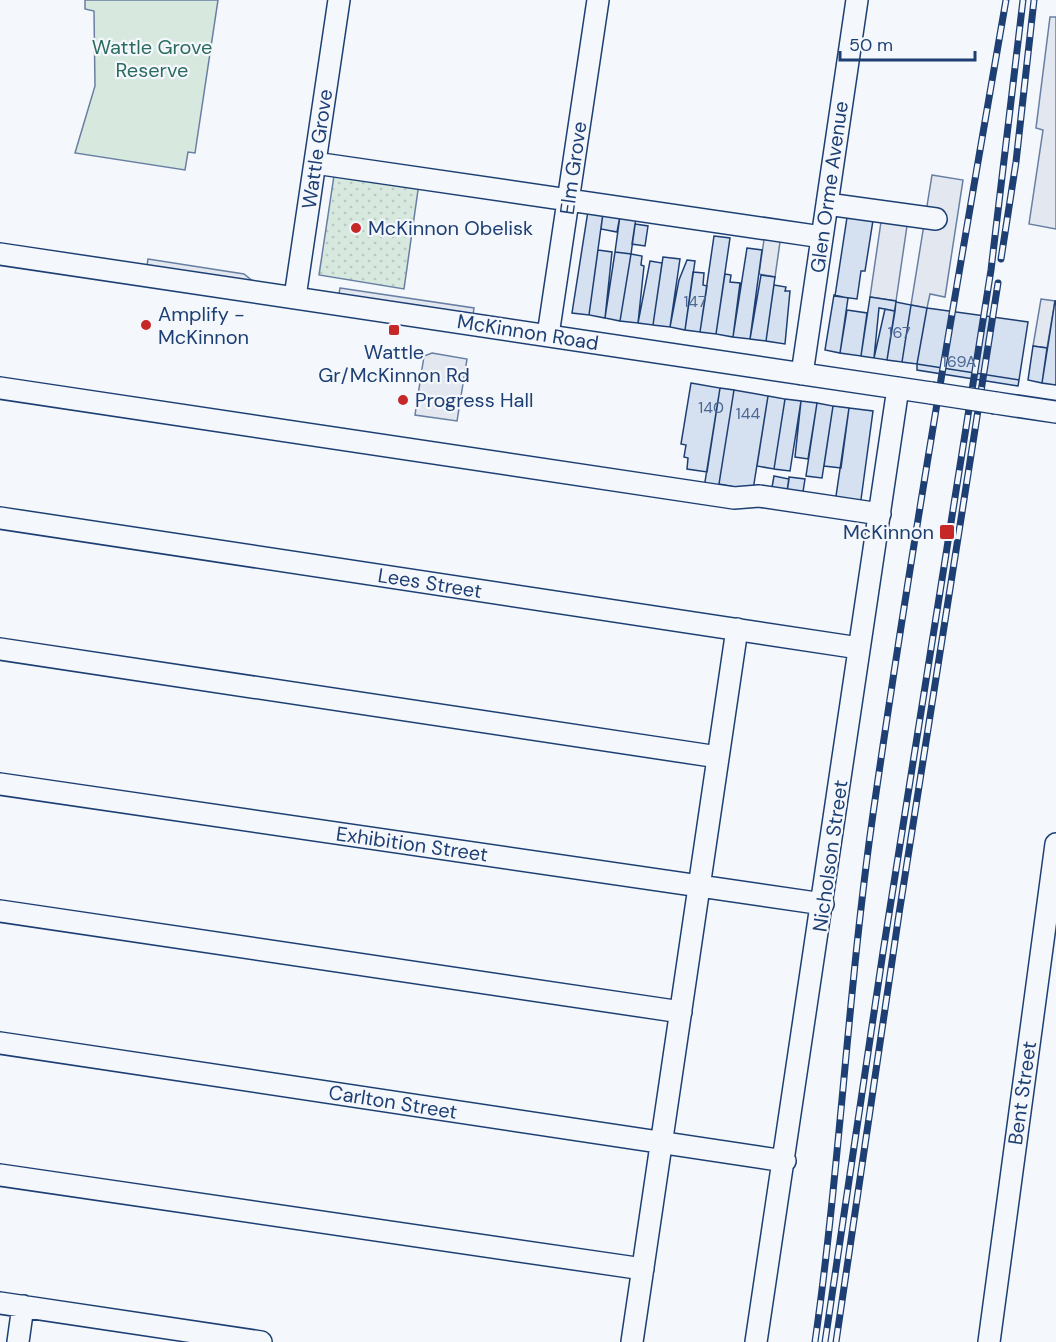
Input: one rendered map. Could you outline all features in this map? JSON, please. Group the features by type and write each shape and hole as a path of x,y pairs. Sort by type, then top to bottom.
{"street":[{"name":"Wattle Grove","path":"295,297 339,0"},
{"name":"Elm Grove","path":"548,335 598,0"},
{"name":"Glen Orme Avenue","path":"802,374 857,0"},
{"path":"315,163 822,237"},
{"path":"827,204 936,219"},
{"name":"McKinnon Road","path":"0,254 1056,412"},
{"path":"0,388 722,496 759,496 880,514"},
{"name":"Nicholson Street","path":"760,1336 898,388"},
{"name":"Lees Street","path":"0,518 860,648"},
{"path":"633,1342 737,629"},
{"path":"0,649 718,757"},
{"name":"Exhibition Street","path":"0,784 823,904"},
{"name":"Bent Street","path":"989,1342 1051,917 1056,844"},
{"path":"0,911 681,1012"},
{"name":"Carlton Street","path":"0,1043 785,1161"},
{"path":"0,1175 643,1269"},
{"path":"0,1303 261,1342"},
{"path":"18,1342 23,1306"}],"green space":[{"name":"Wattle Grove Reserve","path":"85,0 218,0 195,153 188,152 185,170 75,153 95,86 94,11 85,9"},
{"path":"335,169 419,183 404,289 319,275"}],"shaded area":[{"path":"1050,17 1056,17 1056,229 1029,224 1043,130 1036,128"},
{"path":"932,175 963,180 945,297 930,294 927,308 911,305"},
{"path":"882,215 908,219 896,301 870,297"},
{"path":"765,233 781,235 775,277 759,274"},
{"path":"148,259 244,274 255,283 147,266"},
{"path":"340,288 474,308 473,315 339,294"},
{"path":"1041,299 1055,301 1047,348 1033,346"},
{"path":"432,353 467,359 457,421 415,415 424,356"}],"building":[{"path":"588,211 603,213 589,315 572,313"},
{"path":"848,211 874,214 865,271 861,271 857,299 835,296"},
{"path":"603,213 620,216 617,232 601,229"},
{"path":"620,216 636,218 631,254 615,252"},
{"path":"635,224 648,226 645,246 632,244"},
{"path":"714,236 730,238 716,334 700,332"},
{"path":"747,248 762,250 750,339 733,337"},
{"path":"598,250 612,252 605,318 589,315"},
{"path":"615,252 631,254 620,321 605,318"},
{"path":"631,254 642,256 641,265 644,266 638,323 620,321"},
{"path":"663,257 680,259 670,327 653,325"},
{"path":"687,260 695,261 685,330 670,327 679,280"},
{"path":"650,261 662,263 653,325 638,323"},
{"path":"693,272 704,273 703,285 707,286 700,332 685,330"},
{"path":"725,274 731,275 730,282 740,283 733,337 716,334"},
{"path":"761,275 775,277 766,341 750,339"},
{"path":"774,285 786,287 785,291 790,291 785,344 766,341"},
{"path":"834,295 848,298 840,353 825,350"},
{"path":"870,297 896,301 895,311 879,308 874,358 861,356"},
{"path":"1056,301 1056,385 1042,383"},
{"path":"896,302 911,305 902,362 887,360"},
{"path":"911,305 927,308 917,364 902,362"},
{"path":"927,308 1028,322 1019,380 917,364"},
{"path":"885,309 895,311 887,360 874,358"},
{"path":"847,310 867,313 861,356 840,353"},
{"path":"1033,346 1047,348 1042,383 1028,380"},
{"path":"917,364 1019,380 1018,386 917,370"},
{"path":"691,383 720,388 707,472 687,469 688,458 684,457 686,445 681,444"},
{"path":"720,388 734,390 718,490 704,488"},
{"path":"734,390 768,396 753,490 719,484"},
{"path":"768,396 785,399 774,469 757,466"},
{"path":"785,399 801,401 790,471 774,469"},
{"path":"801,401 817,403 808,459 795,457"},
{"path":"817,403 833,406 822,478 806,476"},
{"path":"833,406 849,408 841,468 824,466"},
{"path":"849,408 873,411 860,507 835,503"},
{"path":"774,476 789,479 787,492 771,493"},
{"path":"789,477 805,479 802,498 787,492"}],"railway":[{"path":"815,1342 873,814 920,508 1006,0"},
{"path":"825,1342 883,952 991,270 1023,0"},
{"path":"1001,259 1016,162 1034,0"},
{"path":"836,1342 899,914 998,283"}],"place":[{"name":"McKinnon Obelisk","path":"356,228"},
{"name":"Amplify - McKinnon","path":"146,325"},
{"name":"Wattle Gr/McKinnon Rd","path":"394,330"},
{"name":"Progress Hall","path":"403,400"},
{"name":"McKinnon","path":"947,532"}]}
